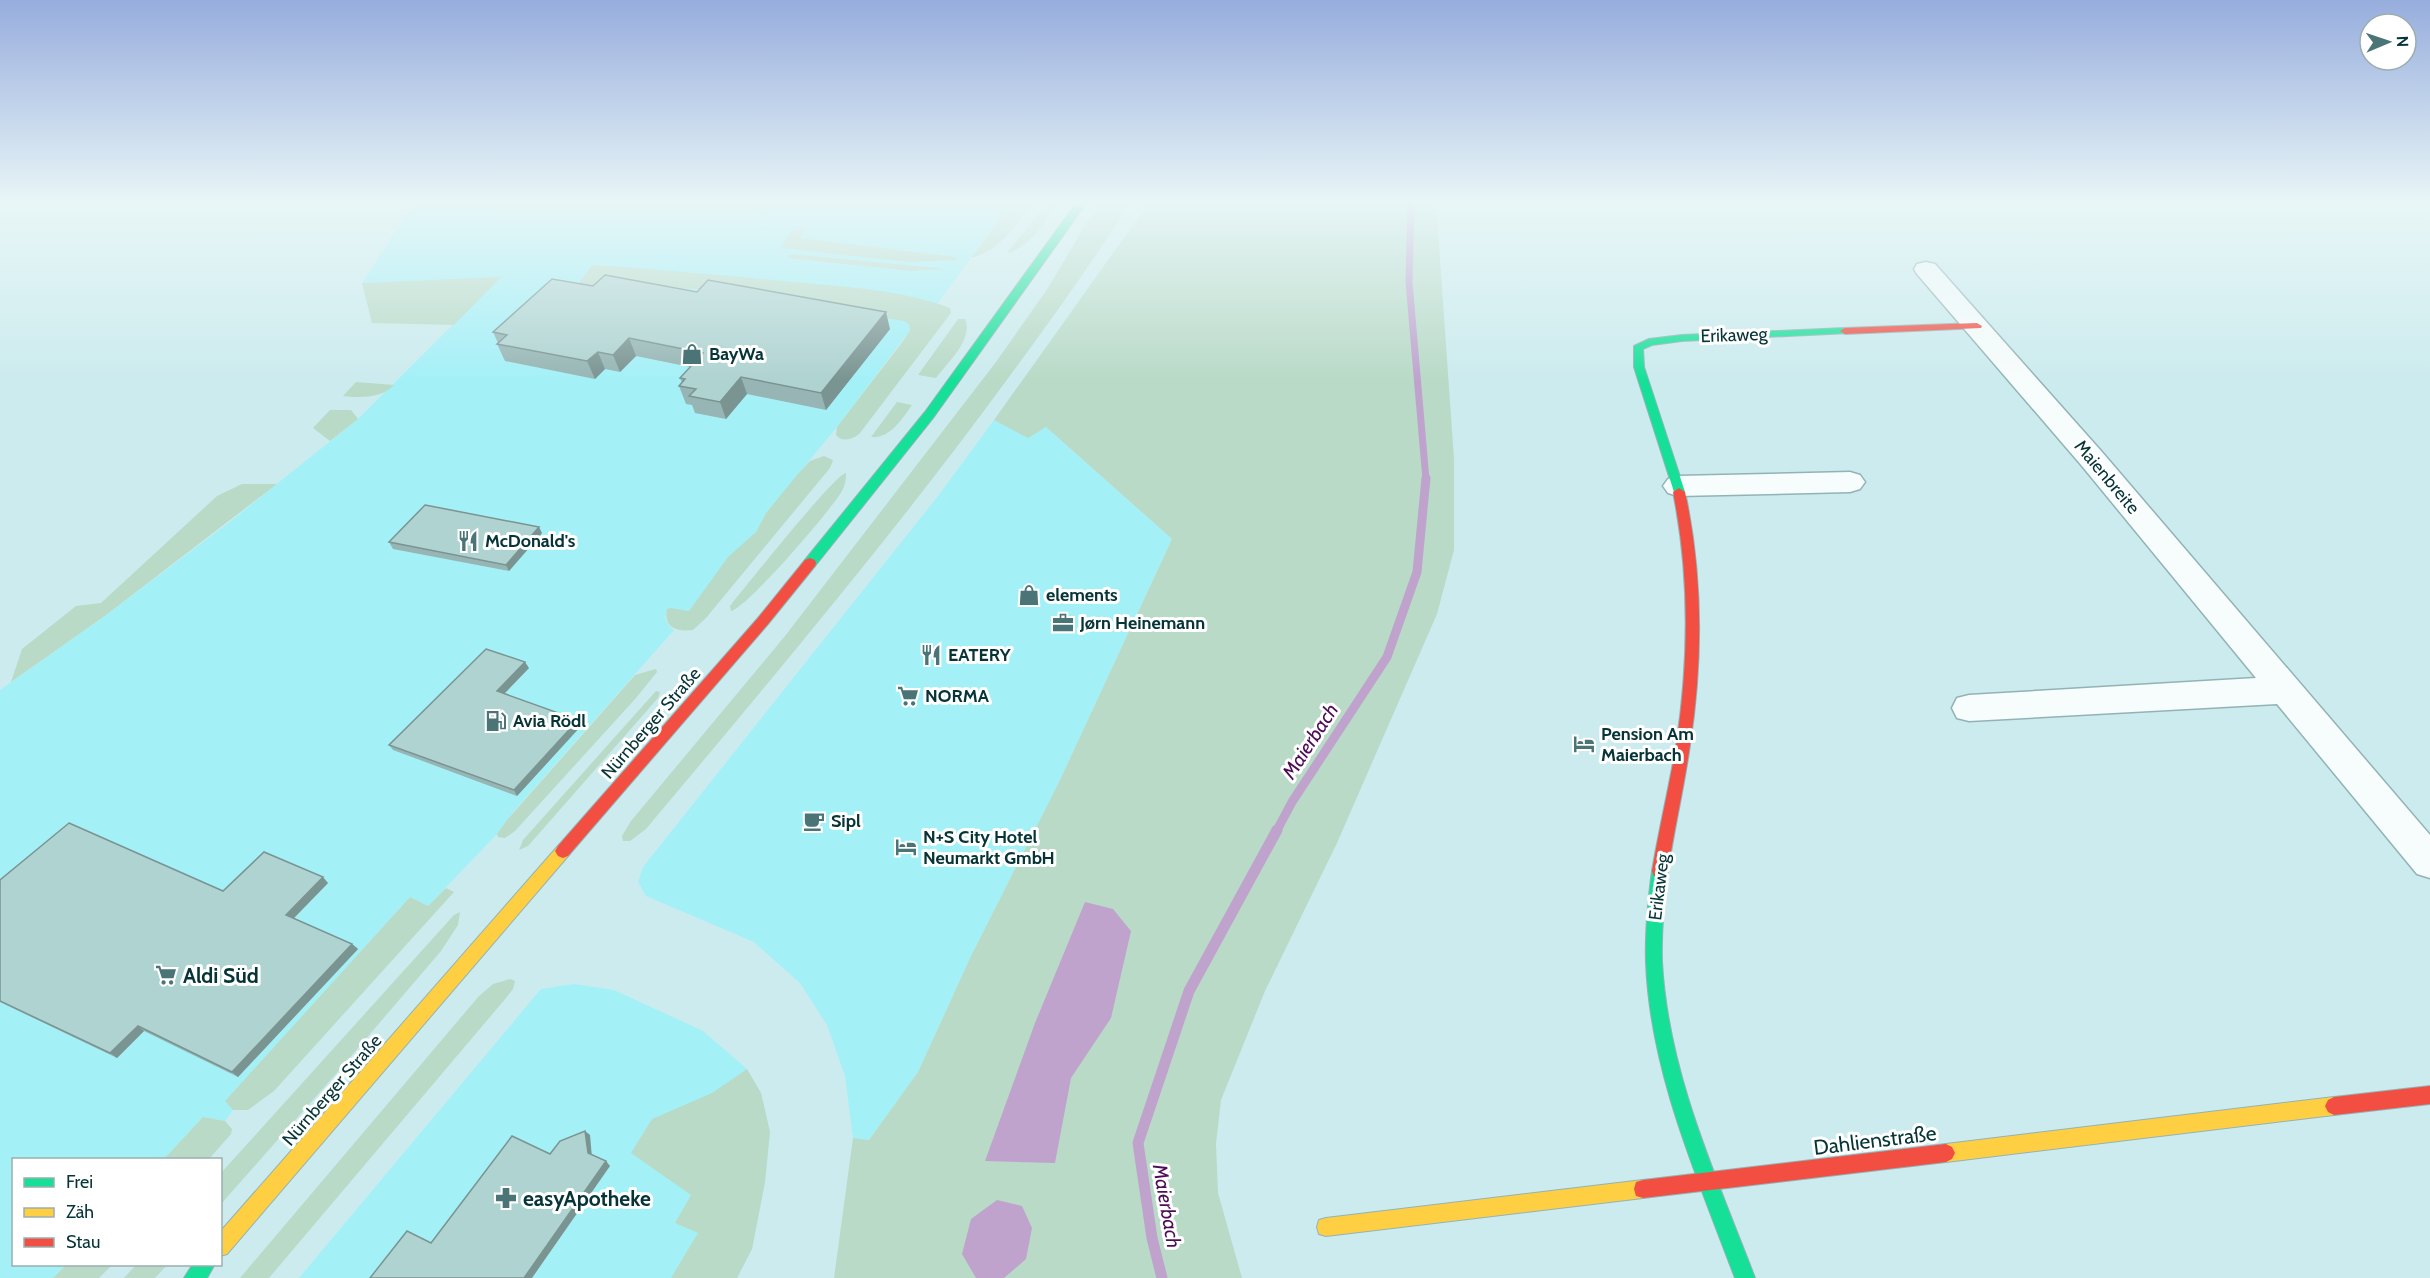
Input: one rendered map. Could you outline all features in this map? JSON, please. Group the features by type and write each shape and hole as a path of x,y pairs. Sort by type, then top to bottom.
{"street":[{"name":"Nürnberger Straße","path":"222,1245 770,612 935,407 1039,262"},
{"name":"Maienbreite","path":"1926,269 2100,468 2430,862"},
{"name":"Erikaweg","path":"1745,1278 1669,1059 1654,977 1657,893 1683,744 1692,599 1687,527 1678,486 1639,367 1637,352 1642,345 1682,338 1977,326"},
{"path":"1678,486 1850,482"},
{"path":"1969,708 2284,690"},
{"name":"Dahlienstraße","path":"1326,1227 2430,1095"},
{"path":"194,1278 204,1266"}],"shaded area":[{"path":"376,262 968,262 937,304 910,330 837,427 766,513 756,532 689,611 667,609 665,618 674,630 513,812 497,834 428,906 410,897 226,1100 233,1110 225,1121 203,1117 165,1158 12,1158 12,1266 65,1266 53,1278 0,1278 0,690 106,615 227,524 358,419 500,278 362,283"},
{"path":"994,420 1006,426 1046,427 1172,539 1059,782 971,956 918,1072 869,1140 853,1138 845,1076 827,1025 800,983 754,942 646,896 638,882 643,867 938,496"},
{"path":"1085,902 1113,909 1131,931 1111,1018 1071,1078 1055,1163 985,1161 1035,1023"},
{"path":"574,984 614,990 703,1031 747,1069 761,1093 770,1132 765,1182 752,1249 737,1278 299,1278 541,989"},
{"path":"997,1200 1022,1206 1032,1228 1026,1259 1004,1278 976,1278 962,1254 971,1219"}],"green space":[{"path":"822,262 870,262 947,269 911,271"},
{"path":"1064,262 1091,262 966,435 831,606 646,829 630,841 623,841 622,836 631,821 785,636 996,362"},
{"path":"1107,262 1440,262 1454,459 1454,550 1437,614 1337,843 1265,991 1221,1100 1216,1144 1218,1193 1242,1278 834,1278 853,1138 869,1140 918,1072 971,956 1059,782 1172,539 1046,427 1028,438 994,420"},
{"path":"592,265 868,289 931,302 950,308 951,313 860,433 855,437 841,439 836,435 837,427 903,341 910,330 909,324 904,321 721,290 625,286 576,287"},
{"path":"501,277 454,325 372,323 362,283"},
{"path":"958,319 965,319 967,327 963,343 958,350 936,378 918,375"},
{"path":"356,382 394,385 377,395 343,396"},
{"path":"897,402 912,405 900,422 890,431 878,437 871,437"},
{"path":"330,410 351,410 358,419 330,441 313,428"},
{"path":"824,456 833,460 830,468 706,618 693,630 677,629 669,625 667,609 689,611 728,557 756,532 766,513 797,475 810,461"},
{"path":"846,473 842,491 823,517 754,594 731,611 730,606 733,602 791,532 826,491"},
{"path":"242,484 277,484 106,615 11,682 22,649 76,606 101,603 217,496"},
{"path":"656,669 657,672 636,698 515,831 505,838 498,837 497,834 507,820 635,675"},
{"path":"656,691 660,692 658,698 528,846 519,850 523,840"},
{"path":"446,888 454,892 274,1091 248,1110 233,1110 225,1101 410,897 428,906"},
{"path":"460,912 458,925 441,951 222,1203 222,1172 454,915"},
{"path":"510,979 515,981 513,989 506,998 269,1278 240,1278 479,996 493,984"},
{"path":"747,1069 761,1093 770,1132 765,1182 752,1249 737,1278 671,1278 698,1233 675,1223 691,1195 631,1153 652,1119 712,1093"},
{"path":"203,1117 225,1121 232,1129 231,1134 210,1158 165,1158"},
{"path":"65,1266 111,1266 99,1278 53,1278"},
{"path":"135,1266 166,1266 155,1278 124,1278"}],"building":[{"name":"BayWa","path":"605,275 697,292 708,280 886,312 821,393 741,377 720,402 689,396 696,389 679,386 685,379 680,378 703,353 629,338 613,355 598,352 587,361 497,344 507,335 493,332 552,279 593,286"},
{"name":"McDonald's","path":"425,505 539,527 506,565 389,542"},
{"name":"Avia Rödl","path":"486,649 525,662 497,691 578,720 514,790 389,745"},
{"name":"Aldi Süd","path":"69,823 223,891 264,852 323,877 286,915 352,944 232,1072 138,1026 110,1053 0,1001 0,880"},
{"path":"585,1131 588,1153 606,1161 524,1278 370,1278 407,1231 431,1243 512,1136 550,1154 560,1141"}],"waterway":[{"name":"Maierbach","path":"1410,262 1409,282 1426,479"},
{"name":"Maierbach","path":"1276,832 1292,802 1387,657 1417,572 1426,479"},
{"name":"Maierbach","path":"1162,1278 1152,1238 1138,1143 1189,991 1277,830"}],"traffic: fast":[{"path":"810,563 929,415 1039,262"},
{"path":"1679,492 1639,367 1638,348 1649,342 1682,338 1845,331"},
{"path":"1660,871 1654,924 1654,963 1667,1054 1703,1168 1745,1278"},
{"path":"194,1278 204,1266"}],"traffic: slow":[{"path":"222,1245 563,851"},
{"path":"1946,1153 2334,1106"},
{"path":"1326,1227 1643,1189"}],"traffic: jam":[{"path":"1845,331 1977,326"},
{"path":"1660,871 1683,746 1693,651 1690,555 1679,492"},
{"path":"563,851 763,621 810,563"},
{"path":"2334,1106 2430,1095"},
{"path":"1643,1189 1946,1153"}],"place":[{"name":"BayWa","path":"692,354"},
{"name":"McDonald's","path":"468,541"},
{"name":"elements","path":"1029,595"},
{"name":"Jørn Heinemann","path":"1063,623"},
{"name":"EATERY","path":"931,655"},
{"name":"NORMA","path":"908,696"},
{"name":"Avia Rödl","path":"496,721"},
{"name":"Pension Am Maierbach","path":"1584,744"},
{"name":"Sipl","path":"814,821"},
{"name":"N+S City Hotel Neumarkt GmbH","path":"906,847"},
{"name":"Aldi Süd","path":"166,975"},
{"name":"easyApotheke","path":"506,1198"}]}
